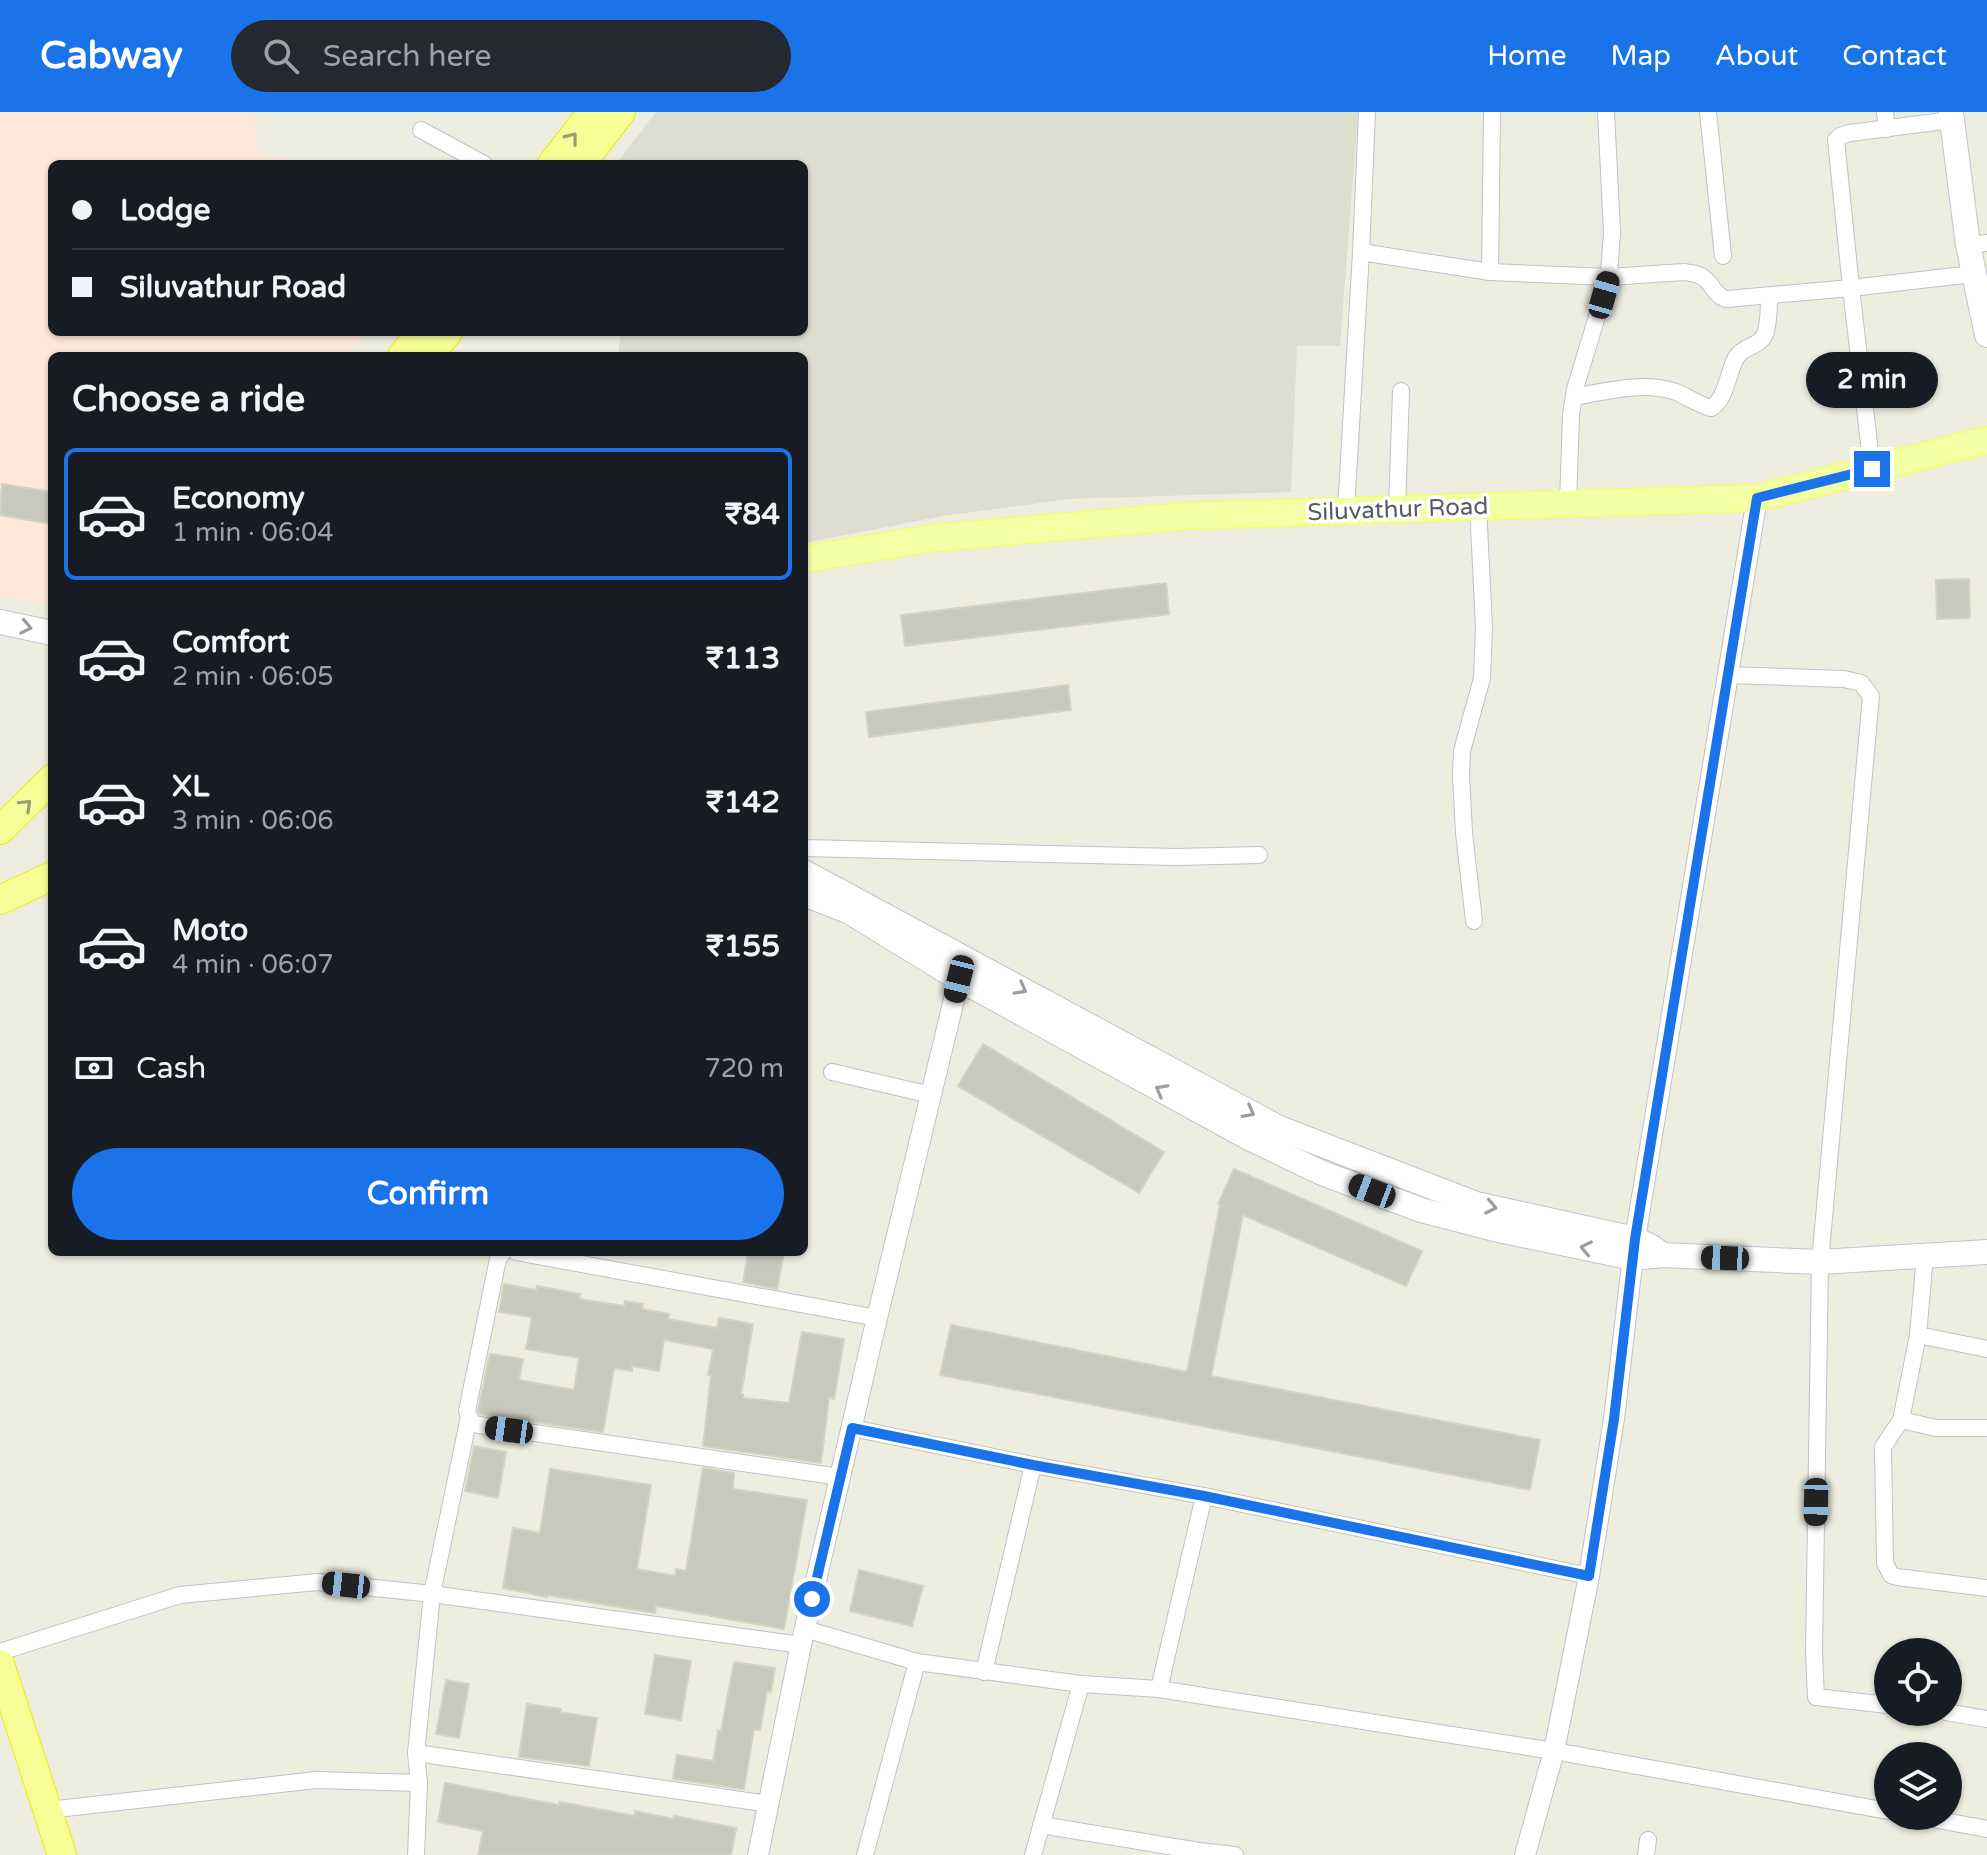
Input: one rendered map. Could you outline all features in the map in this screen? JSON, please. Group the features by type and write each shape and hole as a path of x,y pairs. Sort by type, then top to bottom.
{"highway":[{"path":"555,160 592,112"},
{"path":"584,160 621,112"},
{"path":"405,352 418,336"},
{"path":"432,352 445,336"},
{"path":"0,830 48,783"},
{"path":"0,900 48,878"},
{"path":"0,1664 62,1855"}],"main road":[{"path":"1951,116 1978,244 1973,274 1987,335"},
{"name":"Siluvathur Road","path":"808,558 934,538 1186,516 1757,498 1987,440"},
{"path":"0,622 48,632"},
{"path":"808,874 1201,1099 1249,1138 1322,1173 1421,1210 1494,1229 1634,1248 1662,1255 1820,1262 1987,1252"},
{"path":"808,896 848,911 959,979 1201,1099"}],"street":[{"path":"1346,511 1367,112"},
{"path":"1490,272 1492,112"},
{"path":"1568,504 1574,397 1609,277 1612,232 1606,112"},
{"path":"1708,112 1723,256"},
{"path":"1872,469 1836,140 1886,120 1951,116"},
{"path":"421,130 477,160"},
{"path":"1361,252 1490,272 1609,277 1695,273 1705,278 1720,297 1732,299 1973,274"},
{"path":"1574,397 1622,388 1655,386 1711,408 1719,403 1741,350 1762,340 1769,296"},
{"path":"1397,509 1401,391"},
{"path":"1525,1855 1554,1751 1589,1576 1614,1419 1634,1248 1757,498"},
{"path":"1474,921 1461,775 1462,751 1482,678 1484,627 1478,506"},
{"path":"1727,675 1844,679 1861,683 1871,696 1820,1262 1814,1652 1816,1697 1874,1703"},
{"path":"808,848 1176,857 1259,855"},
{"path":"758,1855 803,1637 959,979"},
{"path":"832,1072 931,1095"},
{"path":"500,1256 467,1411 472,1423 840,1477"},
{"path":"538,1256 877,1318"},
{"path":"1925,1256 1918,1335 1901,1420 1883,1447 1885,1563 1891,1575 1897,1577 1987,1588"},
{"path":"1918,1335 1987,1349"},
{"path":"416,1855 419,1783 416,1753 432,1594 469,1417"},
{"path":"1901,1420 1936,1428 1987,1428"},
{"path":"852,1428 1204,1496 1589,1576"},
{"path":"984,1672 1033,1465"},
{"path":"1159,1689 1204,1496"},
{"path":"0,1664 180,1595 318,1582 803,1637 917,1662 1081,1684 1159,1689 1554,1751 1874,1808"},
{"path":"865,1855 917,1662"},
{"path":"1033,1855 1081,1684"},
{"path":"1962,1715 1987,1719"},
{"path":"416,1753 769,1804"},
{"path":"48,1810 316,1780 419,1783"},
{"path":"1962,1824 1987,1829"},
{"path":"1041,1825 1198,1853 1235,1855"}],"shaded area":[{"path":"0,112 255,112 257,152 288,160 48,160 48,336 361,336 350,352 48,352 48,606 0,596"},
{"path":"656,112 1358,112 1340,346 1297,346 1291,492 1069,499 943,516 808,542 808,352 618,352 620,336 808,336 808,160 619,160"}],"building":[{"path":"2,484 48,491 48,523 0,515"},
{"path":"1969,579 1970,618 1937,619 1936,580"},
{"path":"1166,583 1169,614 905,646 901,615"},
{"path":"1068,685 1071,710 869,737 866,712"},
{"path":"983,1044 1164,1152 1139,1193 958,1086"},
{"path":"1234,1169 1422,1251 1406,1286 1243,1215 1211,1376 1540,1440 1530,1490 940,1375 951,1325 1187,1372 1218,1204"},
{"path":"747,1256 783,1256 777,1289 743,1282"},
{"path":"504,1284 536,1290 537,1286 580,1294 579,1299 624,1306 625,1301 643,1304 642,1309 669,1314 668,1319 717,1328 719,1318 753,1324 741,1394 743,1398 789,1403 802,1332 844,1339 834,1399 829,1398 821,1463 703,1446 713,1349 664,1340 659,1371 632,1366 632,1371 614,1368 603,1432 480,1414 478,1410 490,1354 523,1359 519,1380 574,1390 579,1358 526,1349 532,1317 499,1312"},
{"path":"474,1446 506,1452 498,1498 465,1491"},
{"path":"703,1468 734,1473 733,1489 807,1500 784,1629 656,1606 655,1613 503,1588 513,1528 540,1533 550,1469 651,1485 637,1569 675,1576 676,1569 686,1571"},
{"path":"859,1570 923,1586 912,1626 850,1611"},
{"path":"655,1655 691,1661 681,1720 645,1714"},
{"path":"734,1662 775,1668 760,1730 754,1729 744,1789 673,1779 677,1755 713,1761"},
{"path":"446,1680 469,1684 459,1738 436,1734"},
{"path":"527,1704 597,1718 589,1766 519,1757"},
{"path":"445,1783 559,1805 560,1802 635,1816 635,1811 673,1819 674,1816 736,1828 731,1855 478,1855 483,1831 438,1822"}],"route":[{"path":"812,1599 852,1428 1204,1496 1589,1576 1614,1419 1635,1239 1757,498 1872,469"}]}
